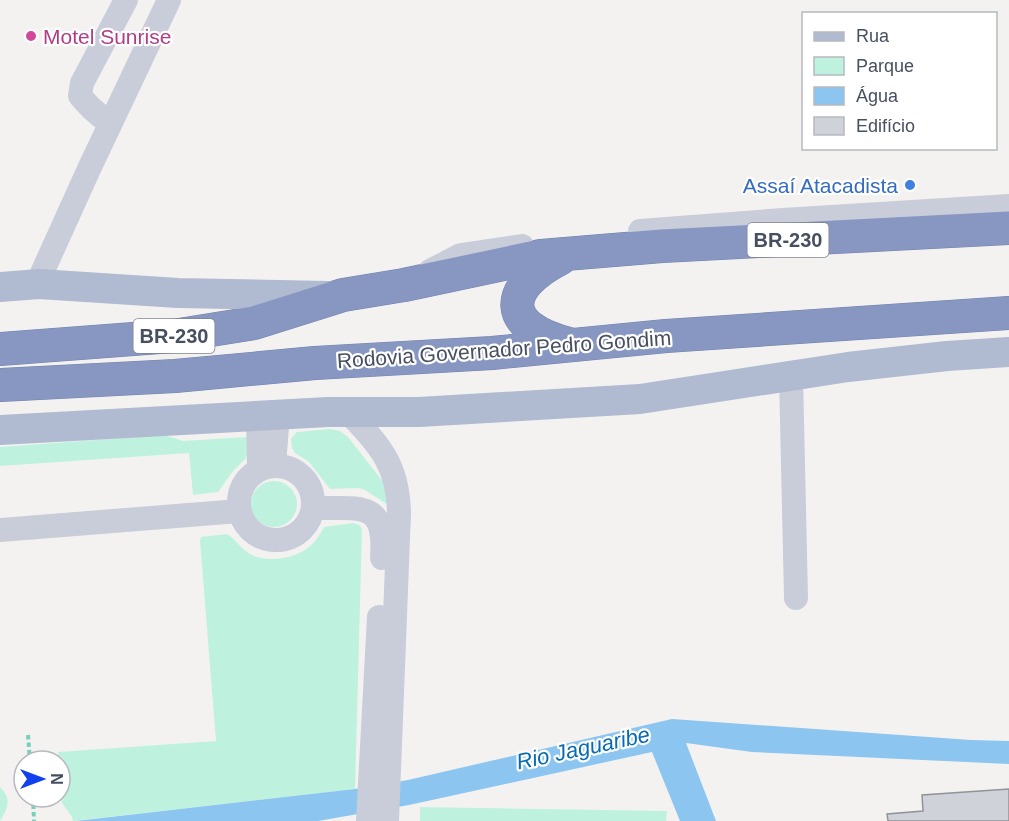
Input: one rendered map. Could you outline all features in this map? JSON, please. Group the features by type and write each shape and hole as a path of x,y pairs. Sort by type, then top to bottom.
{"highway":[{"name":"BR-230","path":"0,349 173,336 254,323 343,295 404,285 541,256 662,246 1009,228"},
{"path":"568,254 530,278 518,298 518,309 526,325 533,331 573,345"},
{"name":"Rodovia Governador Pedro Gondim","path":"0,386 175,376 315,363 492,353 666,336 1009,313"}],"main road":[{"path":"0,287 37,284 178,293 343,295"},
{"path":"0,430 359,411 419,412 640,399 760,382 791,375 947,356 1009,352"}],"street":[{"path":"110,124 80,96 82,83 126,0"},
{"path":"37,284 169,0"},
{"path":"404,285 461,255 598,236 783,220 1009,206"},
{"path":"791,375 796,598"},
{"path":"359,411 394,473 399,491 378,780 368,821"},
{"path":"266,467 268,415"},
{"path":"266,467 290,468 304,477 312,492 314,508 309,523 299,534 285,540 270,541 256,535 245,525 239,511 239,499 242,487 249,477 266,467"},
{"path":"314,508 368,510 374,514 382,526 378,780 387,821"},
{"path":"0,530 239,511"}],"path":[{"path":"28,735 29,749"}],"green space":[{"path":"330,429 340,431 348,437 388,488 391,507 365,490 330,489 309,462 295,453 292,448 291,439 297,432"},
{"path":"164,435 183,441 247,437 247,455 218,492 193,495 189,453 0,466 0,447"},
{"path":"274,481 290,488 297,504 290,520 274,527 258,520 251,504 258,488"},
{"path":"353,523 362,529 355,789 73,821 66,809 72,809 72,751 216,741 201,537 227,534 252,555 274,559 298,554 305,550 315,541 324,527"},
{"path":"0,787 4,791 8,804 0,821"},
{"path":"420,807 667,811 666,821 420,821"}],"water":[{"name":"Rio Jaguaribe","path":"672,719 1009,741 1009,764 752,752 686,743 716,821 680,821 652,752 409,805 318,821 76,821 355,789 408,780"}],"building":[{"path":"1009,789 1009,821 888,821 887,814 923,811 922,795"}],"place":[{"name":"Motel Sunrise","path":"31,36"},
{"name":"Assaí Atacadista","path":"910,185"}]}
